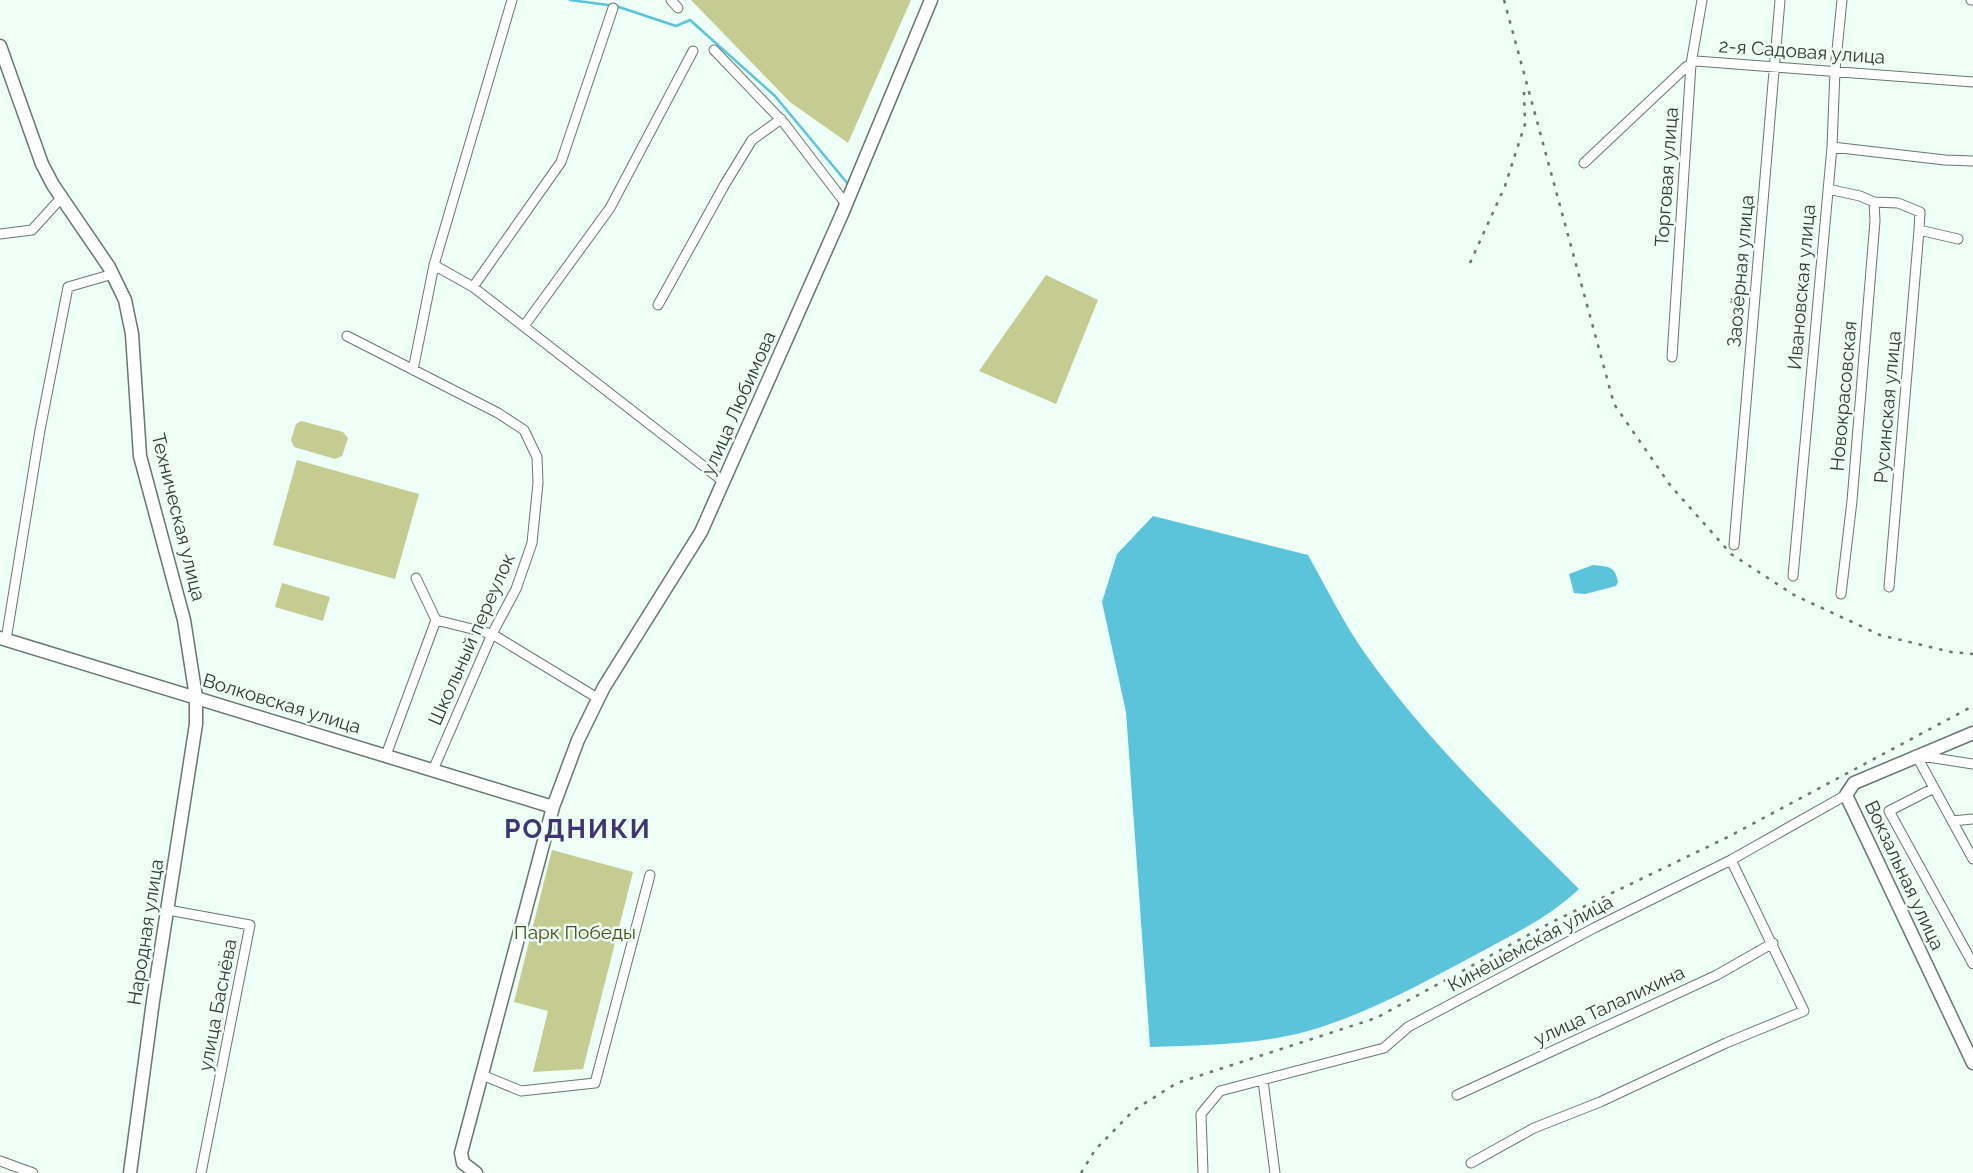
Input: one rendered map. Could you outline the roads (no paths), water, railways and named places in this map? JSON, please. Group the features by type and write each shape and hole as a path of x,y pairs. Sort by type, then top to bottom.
{"main road":[{"name":"улица Любимова","path":"476,1173 467,1167 461,1158 553,807 598,699 701,532 850,194 931,0"},
{"name":"Техническая улица","path":"0,46 42,164 111,270 125,300 132,334 140,456 184,620 196,697"},
{"name":"Волковская улица","path":"3,639 553,807"},
{"name":"Народная улица","path":"131,1173 153,1001 196,724 196,697"},
{"name":"Вокзальная улица","path":"1973,733 1854,783 1846,795 1973,1063"}],"street":[{"path":"413,370 434,264 512,0"},
{"path":"671,0 678,8"},
{"name":"Торговая улица","path":"1672,357 1690,64 1702,0"},
{"name":"Заозёрная улица","path":"1734,545 1780,0"},
{"name":"Ивановская улица","path":"1793,576 1832,147 1835,70 1842,0"},
{"path":"474,287 561,162 614,4"},
{"path":"714,50 850,194"},
{"path":"524,326 610,208 693,51"},
{"name":"2-я Садовая улица","path":"1584,163 1696,61 1973,82"},
{"path":"658,305 752,141 781,119"},
{"path":"1832,147 1973,161"},
{"path":"1828,189 1874,202 1899,203 1920,212 1919,230 1958,239"},
{"path":"0,234 32,229 62,197"},
{"name":"Новокрасовская","path":"1841,594 1852,501 1874,235 1874,202"},
{"name":"Русинская улица","path":"1889,587 1919,230"},
{"path":"434,264 474,287 724,482"},
{"path":"3,639 68,287 111,270"},
{"name":"Школьный переулок","path":"347,336 524,429 537,457 538,483 532,543 516,589 492,634 433,770"},
{"path":"386,755 436,620 416,578"},
{"path":"436,620 492,634 598,699"},
{"path":"1916,755 1973,764"},
{"path":"1916,755 1973,859"},
{"path":"1934,788 1889,811 1973,964"},
{"name":"Кинешемская улица","path":"1203,1173 1201,1114 1220,1091 1384,1048 1408,1027 1594,928 1731,860 1846,795"},
{"path":"1952,821 1973,819"},
{"path":"1471,1163 1534,1128 1600,1102 1726,1043 1804,1012 1731,860"},
{"path":"482,1075 521,1091 595,1083 650,875"},
{"name":"улица Баснёва","path":"168,909 250,925 201,1173"},
{"name":"улица Талалихина","path":"1457,1095 1717,975 1773,943"},
{"path":"1263,1081 1275,1173"},
{"path":"0,1160 33,1173"}],"water":[{"path":"1153,516 1308,555 1356,641 1413,715 1466,775 1579,889 1543,917 1504,939 1436,976 1352,1016 1289,1036 1249,1042 1150,1047 1126,712 1102,602 1117,554"},
{"path":"1593,565 1613,570 1617,576 1616,586 1585,594 1574,593 1569,574"}],"waterway":[{"path":"570,0 616,6 676,26 690,20 775,96 848,184"}],"railway":[{"path":"1504,0 1614,404 1670,485 1731,554 1794,595 1880,635 1951,652 1973,654"},
{"path":"1470,263 1505,186 1525,124 1524,92"},
{"path":"1081,1173 1095,1150 1134,1110 1177,1083 1376,1018 1552,922 1728,837 1973,706"}],"district":[{"name":"РОДНИКИ","path":"578,829"}],"park label":[{"name":"Парк Победы","path":"575,932"}]}
